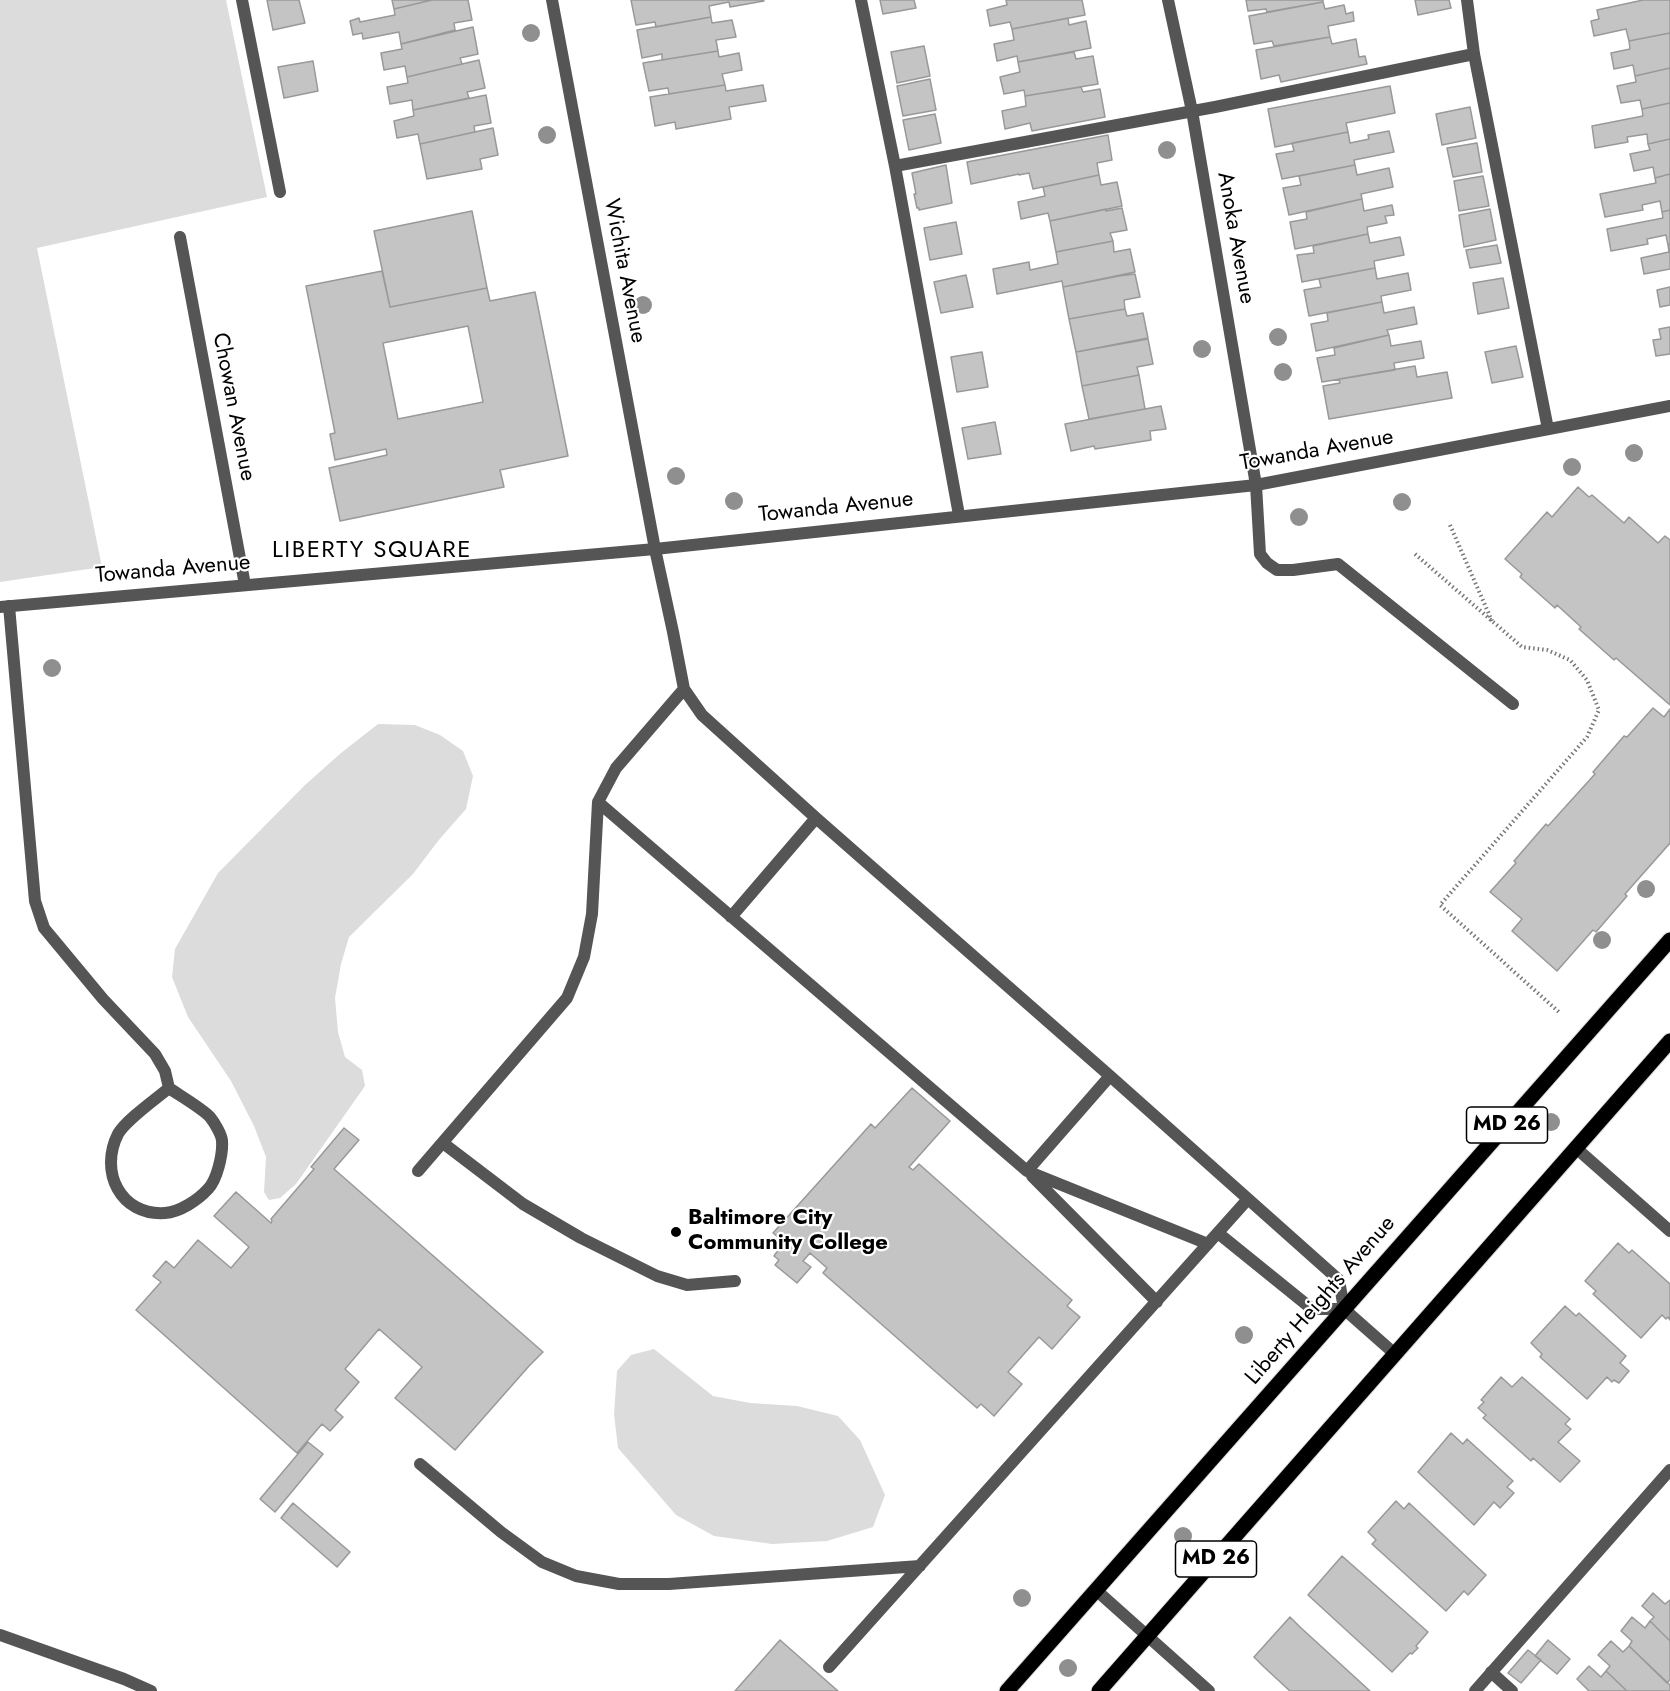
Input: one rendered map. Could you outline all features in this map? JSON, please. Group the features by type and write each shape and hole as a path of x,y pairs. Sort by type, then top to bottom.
{"main road":[{"name":"Liberty Heights Avenue","path":"1007,1691 1670,940"},
{"name":"MD 26","path":"1099,1691 1670,1041"}],"street":[{"path":"243,0 280,192"},
{"name":"Wichita Avenue","path":"552,0 655,549 684,689"},
{"path":"861,0 895,166 959,515"},
{"name":"Anoka Avenue","path":"1168,0 1192,111 1256,484 1260,554 1267,563 1278,570 1338,564 1513,704"},
{"path":"1467,0 1474,54 1548,429"},
{"path":"895,166 1192,111 1474,54"},
{"name":"Chowan Avenue","path":"180,237 245,585"},
{"name":"Towanda Avenue","path":"5,607 655,549 1256,484 1670,406"},
{"path":"5,607 35,901 44,928 103,999 155,1054 165,1071 169,1088 209,1117 222,1140 220,1164 210,1188 188,1205 166,1213 141,1210 123,1198 112,1179 112,1154 119,1133 169,1088"},
{"path":"418,1171 567,998 584,957 591,914 598,802 616,768 684,689 702,715 816,818 1339,1280 1344,1309 1395,1354"},
{"path":"598,802 1027,1171 1157,1302"},
{"path":"731,917 816,818"},
{"path":"1027,1171 1110,1076"},
{"path":"443,1143 523,1204 581,1238 657,1276 687,1285 735,1281"},
{"path":"1576,1148 1670,1231"},
{"path":"1027,1171 1208,1244"},
{"path":"829,1667 1248,1199"},
{"path":"1218,1233 1312,1309 1344,1309"},
{"path":"420,1464 509,1538 542,1562 576,1576 619,1584 669,1584 920,1566"},
{"path":"1475,1691 1670,1470"},
{"path":"1096,1590 1209,1691"},
{"path":"0,1635 124,1679 151,1691"},
{"path":"1491,1672 1512,1691"}],"path":[{"path":"1450,525 1493,623"},
{"path":"1415,554 1522,647 1547,650 1570,660 1587,680 1599,710 1587,737 1440,905 1560,1013"}],"shaded area":[{"path":"0,0 226,0 267,197 37,248 102,567 0,582"},
{"path":"378,724 415,725 440,735 463,751 473,776 466,809 413,874 349,937 335,998 338,1032 345,1057 362,1070 365,1086 296,1184 280,1198 269,1200 264,1192 266,1157 254,1126 231,1081 188,1017 172,977 175,949 218,873 305,785"},
{"path":"654,1349 713,1396 750,1403 797,1406 838,1416 860,1440 885,1495 873,1527 827,1541 772,1544 714,1536 676,1515 618,1448 614,1414 617,1371 631,1355"}],"building":[{"path":"267,0 299,0 305,23 273,30"},
{"path":"392,0 432,0 394,9"},
{"path":"432,0 468,0 472,20 454,23 455,30 401,44 399,32 363,39 362,33 353,35 350,21 359,18 360,22 395,15 394,9"},
{"path":"631,0 764,1 730,7 729,2 709,6 711,17 656,27 655,22 636,25"},
{"path":"880,0 914,0 916,8 883,14"},
{"path":"1006,0 1082,0 1085,15 1012,29 1010,22 990,26 987,10 1007,5"},
{"path":"1246,0 1323,0 1323,2 1267,12 1266,9 1248,11"},
{"path":"1415,0 1449,0 1451,8 1418,15"},
{"path":"1643,0 1670,0 1670,33 1629,41 1626,29 1594,36 1591,21 1599,19 1597,10"},
{"path":"1323,2 1325,9 1344,5 1346,14 1353,12 1354,21 1328,26 1330,37 1274,46 1272,41 1254,44 1249,16"},
{"path":"711,17 712,23 732,20 736,37 716,40 718,51 662,60 662,54 642,58 637,30"},
{"path":"1068,18 1069,25 1086,21 1091,48 1018,62 1017,56 997,61 994,44 1014,40 1012,29"},
{"path":"473,27 478,54 460,58 462,64 407,77 405,66 384,70 381,53 402,49 401,44"},
{"path":"1670,33 1670,68 1635,76 1633,65 1614,69 1611,53 1630,49 1629,41"},
{"path":"1330,37 1332,44 1356,39 1359,57 1365,56 1367,64 1281,82 1279,75 1261,79 1256,50"},
{"path":"924,46 930,76 897,83 891,52"},
{"path":"718,51 719,57 739,53 742,70 722,74 725,85 669,94 668,88 649,91 643,63"},
{"path":"1074,52 1076,59 1093,56 1098,84 1025,96 1024,90 1004,94 1000,77 1020,72 1018,62"},
{"path":"479,60 485,88 467,92 469,98 413,110 412,100 390,104 387,87 408,83 407,77"},
{"path":"313,61 318,91 284,98 278,67"},
{"path":"1670,68 1670,103 1642,109 1640,100 1621,103 1617,86 1636,82 1635,76"},
{"path":"930,79 936,110 903,116 897,86"},
{"path":"725,85 726,91 763,85 766,101 729,107 731,119 676,129 675,122 655,126 650,97"},
{"path":"1390,86 1395,113 1346,123 1348,132 1275,147 1268,109"},
{"path":"1081,87 1083,92 1100,89 1105,117 1032,131 1030,123 1005,129 1002,111 1026,106 1025,96"},
{"path":"486,95 491,123 474,126 475,132 420,144 418,134 397,138 394,121 414,116 413,110"},
{"path":"1670,103 1670,139 1648,144 1647,134 1627,137 1628,142 1595,148 1592,126 1643,116 1642,109"},
{"path":"1470,107 1476,138 1442,145 1436,114"},
{"path":"935,114 941,143 909,150 903,120"},
{"path":"493,128 498,155 480,159 482,169 427,179 420,144"},
{"path":"1389,131 1394,152 1354,160 1355,165 1282,179 1276,154 1294,151 1292,143 1348,132 1350,143 1369,139 1368,135"},
{"path":"1108,135 1112,160 1097,163 1099,175 1033,189 1029,173 971,184 967,162"},
{"path":"1670,139 1670,174 1655,178 1653,167 1634,171 1630,154 1650,150 1648,144"},
{"path":"1477,143 1482,172 1453,177 1447,148"},
{"path":"946,165 952,203 919,210 914,194 916,194 912,173"},
{"path":"1355,165 1357,175 1389,168 1393,187 1361,194 1362,199 1289,215 1283,188 1301,185 1299,176"},
{"path":"1670,174 1670,210 1662,212 1660,201 1642,205 1643,210 1605,217 1600,194 1656,183 1655,178"},
{"path":"1099,175 1101,185 1117,182 1122,206 1050,221 1048,213 1021,219 1018,202 1045,196 1043,187"},
{"path":"1483,176 1489,206 1459,211 1454,181"},
{"path":"1362,199 1364,211 1392,205 1394,215 1385,216 1387,223 1367,227 1368,234 1295,249 1290,222 1307,219 1306,212"},
{"path":"1122,208 1127,230 1110,233 1113,241 1056,252 1050,221 1106,209 1106,211"},
{"path":"1490,209 1496,240 1464,247 1459,215"},
{"path":"1670,210 1670,244 1668,245 1666,235 1647,239 1648,244 1611,251 1607,229 1663,218 1662,212"},
{"path":"472,211 487,288 390,307 374,231"},
{"path":"956,222 962,254 930,260 924,228"},
{"path":"1368,234 1370,243 1400,237 1404,255 1374,261 1375,268 1302,282 1297,255 1314,253 1313,246"},
{"path":"1113,241 1114,252 1130,249 1135,272 1063,287 1062,281 997,294 993,269 1029,262 1030,270 1058,264 1056,252"},
{"path":"1670,244 1670,269 1644,274 1641,258 1669,252 1668,245"},
{"path":"1497,245 1501,263 1470,268 1466,250"},
{"path":"1375,268 1377,279 1408,273 1411,290 1381,296 1382,302 1309,316 1304,290 1321,287 1319,279"},
{"path":"382,271 390,307 487,288 490,301 535,292 568,456 500,470 504,487 340,521 329,468 387,455 386,449 335,460 330,434 335,433 306,286","holes":["468,326 483,402 398,419 383,343"]},
{"path":"1135,274 1140,297 1124,300 1125,309 1069,319 1063,287"},
{"path":"966,275 973,307 941,313 934,282"},
{"path":"1503,278 1509,308 1478,314 1473,283"},
{"path":"1670,287 1670,305 1660,307 1657,290"},
{"path":"1382,302 1384,313 1414,307 1417,324 1387,330 1389,335 1316,351 1311,324 1328,321 1327,313"},
{"path":"1125,309 1127,316 1143,313 1148,338 1076,352 1069,319"},
{"path":"1670,327 1670,354 1656,356 1653,340 1661,339 1659,329"},
{"path":"1389,335 1391,346 1421,341 1424,358 1394,363 1395,370 1322,382 1317,358 1335,355 1334,348"},
{"path":"1148,339 1153,364 1137,367 1139,375 1082,386 1076,352"},
{"path":"1516,346 1523,377 1492,383 1485,352"},
{"path":"982,352 988,387 957,392 951,357"},
{"path":"1415,366 1417,377 1447,372 1452,398 1329,419 1323,386 1340,383 1339,379"},
{"path":"1139,375 1145,409 1089,419 1082,386"},
{"path":"1161,406 1166,429 1150,431 1151,440 1095,449 1094,446 1071,451 1065,424"},
{"path":"995,422 1001,454 968,459 962,428"},
{"path":"1578,487 1589,497 1592,495 1624,523 1629,517 1658,543 1665,536 1670,540 1670,705 1616,658 1614,660 1579,629 1581,627 1557,605 1555,608 1520,577 1522,574 1505,559 1547,512 1552,517"},
{"path":"1653,708 1664,717 1670,709 1670,843 1625,894 1627,896 1596,932 1593,930 1557,971 1512,931 1522,919 1490,892 1546,824 1548,826 1595,774 1593,772 1624,736 1627,737"},
{"path":"912,1088 950,1121 909,1167 913,1170 919,1164 1072,1300 1067,1306 1080,1317 1052,1349 1039,1337 1008,1372 1022,1384 994,1416 981,1404 977,1408 823,1273 827,1268 810,1253 803,1261 811,1267 797,1283 775,1265 779,1260 774,1256 784,1242 773,1233 871,1124 875,1128"},
{"path":"344,1128 359,1140 334,1169 543,1352 455,1450 395,1398 422,1367 379,1329 345,1369 359,1382 335,1410 343,1417 330,1431 322,1424 297,1453 136,1310 161,1282 153,1276 166,1261 174,1268 198,1240 231,1268 249,1247 214,1216 236,1192 271,1223 271,1219 314,1169 311,1167"},
{"path":"1618,1243 1629,1253 1632,1250 1670,1284 1670,1320 1662,1315 1641,1338 1593,1294 1596,1291 1585,1281"},
{"path":"1565,1306 1576,1316 1579,1313 1626,1356 1620,1363 1629,1371 1619,1383 1614,1380 1612,1382 1607,1377 1587,1399 1540,1357 1542,1354 1531,1343"},
{"path":"1501,1377 1512,1387 1522,1377 1570,1419 1565,1424 1571,1429 1558,1442 1580,1461 1560,1482 1533,1458 1531,1461 1483,1418 1486,1415 1478,1408 1484,1402 1481,1400"},
{"path":"1451,1433 1463,1444 1467,1439 1513,1481 1507,1487 1514,1493 1500,1508 1494,1502 1474,1525 1418,1472"},
{"path":"308,1442 323,1454 275,1512 260,1499"},
{"path":"1396,1501 1404,1509 1409,1503 1486,1575 1468,1595 1464,1591 1446,1611 1372,1544 1376,1540 1368,1532"},
{"path":"293,1503 350,1552 337,1567 281,1518"},
{"path":"1342,1556 1428,1632 1416,1646 1418,1648 1392,1672 1308,1595"},
{"path":"1653,1593 1665,1604 1670,1600 1670,1641 1650,1621 1654,1617 1642,1606"},
{"path":"1290,1617 1370,1691 1290,1691 1264,1667 1254,1657"},
{"path":"1632,1617 1645,1628 1650,1621 1670,1641 1670,1680 1667,1683 1629,1646 1632,1641 1621,1631"},
{"path":"780,1640 838,1691 735,1691"},
{"path":"1548,1640 1570,1659 1557,1674 1535,1656"},
{"path":"1611,1641 1623,1652 1629,1646 1670,1685 1670,1691 1627,1691 1606,1671 1610,1666 1598,1655"},
{"path":"1528,1650 1541,1660 1521,1683 1508,1673"},
{"path":"1589,1666 1601,1677 1606,1671 1627,1691 1589,1691 1577,1679"}],"place":[{"name":"Baltimore City Community College","path":"676,1232"}],"district":[{"name":"LIBERTY SQUARE","path":"372,551"}]}
